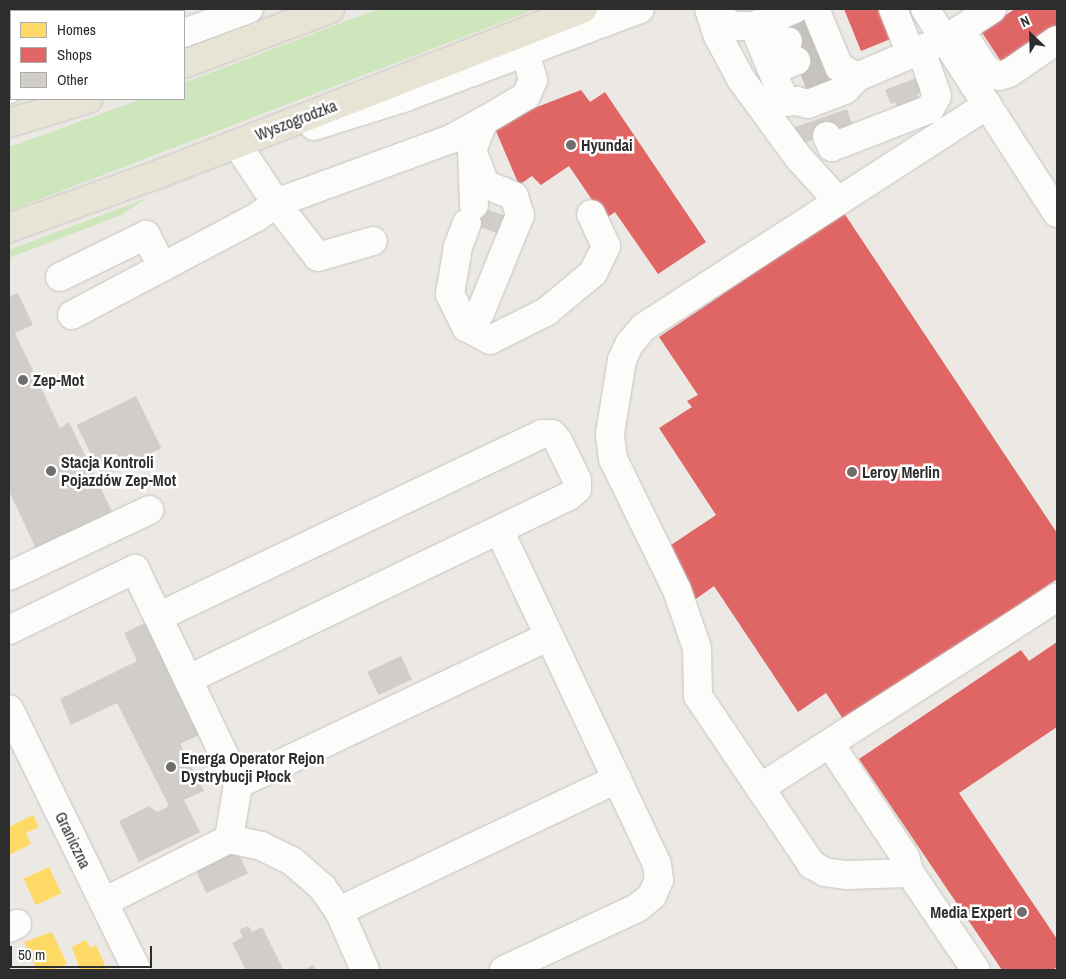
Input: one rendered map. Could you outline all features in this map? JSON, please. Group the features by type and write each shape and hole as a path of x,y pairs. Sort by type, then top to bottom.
{"main road":[{"path":"185,64 330,9"},
{"name":"Wyszogrodzka","path":"9,228 159,174 583,9"},
{"path":"9,123 85,100"}],"street":[{"path":"185,34 249,9"},
{"path":"159,174 403,98 640,9"},
{"path":"711,12 735,26 754,26 795,9"},
{"path":"754,26 807,71 832,147 930,109 937,96 893,9"},
{"path":"925,9 965,37 986,70 999,76 1009,73 1057,40"},
{"path":"711,12 728,57 807,71 916,52 956,32 992,9"},
{"path":"956,32 987,105 1057,213"},
{"path":"72,315 258,217 276,203 451,139 484,121 526,96 533,80 526,52"},
{"path":"807,71 837,200"},
{"path":"910,873 846,874 818,868 800,850 698,696 697,648 677,590 613,459 610,434 622,360 630,343 644,327 837,200 884,174 987,105"},
{"path":"484,121 472,150 470,214 458,247 450,294 466,327 490,340 546,312 593,273 606,246 591,214"},
{"path":"240,149 276,203 318,257 373,241"},
{"path":"466,327 480,313 520,215 514,196 485,184 472,150"},
{"path":"60,277 146,236 162,267"},
{"path":"158,617 542,434 552,434 577,480 577,489 569,496 188,679"},
{"path":"9,576 149,510"},
{"path":"499,530 657,864 659,880 652,896 637,908 504,970"},
{"path":"9,630 135,569 238,784 229,839"},
{"path":"760,788 1057,597"},
{"path":"238,784 549,636"},
{"name":"Graniczna","path":"9,709 137,970"},
{"path":"830,744 905,857 910,873 976,970"},
{"path":"339,912 617,779"},
{"path":"104,902 229,839 261,846 292,862 322,887 339,912 365,970"}],"green space":[{"path":"378,9 536,9 9,211 9,147 139,100 185,100 185,83"},
{"path":"147,198 121,215 9,258 9,250"}],"building: Homes":[{"path":"33,815 39,827 26,833 31,844 9,855 9,827"},
{"path":"49,867 61,893 36,905 24,879"},
{"path":"52,932 67,964 53,970 37,970 24,942"},
{"path":"86,940 90,948 96,945 107,970 80,970 72,947"}],"building: Shops":[{"path":"844,9 881,9 893,38 861,51"},
{"path":"1015,9 1057,9 1057,26 1002,63 981,31"},
{"name":"Hyundai","path":"581,90 590,102 605,92 706,242 658,274 615,212 605,219 569,166 541,185 532,176 519,185 493,124"},
{"name":"Leroy Merlin","path":"844,213 1057,533 1057,579 845,722 826,693 798,712 714,586 693,601 668,547 716,515 659,428 692,407 687,401 698,395 659,337"},
{"path":"1057,642 1057,727 959,793 1057,939 1057,967 1052,970 1002,970 859,759 1021,650 1029,661"}],"building: Other":[{"path":"804,16 832,86 809,95 781,25"},
{"path":"916,78 921,92 917,94 919,99 898,108 895,102 891,104 885,90"},
{"path":"847,109 853,126 798,145 792,128"},
{"path":"474,205 506,216 500,234 468,223"},
{"name":"Stacja Kontroli Pojazdów Zep-Mot","path":"18,293 33,325 15,333 60,428 69,422 115,518 38,553 9,491 9,297"},
{"path":"136,396 161,448 102,477 77,425"},
{"name":"Energa Operator Rejon Dystrybucji Płock","path":"147,622 201,734 180,744 204,791 184,800 200,832 139,862 119,821 149,806 157,812 169,806 117,703 71,725 60,699 137,661 124,633"},
{"path":"401,656 412,680 378,695 367,672"},
{"path":"237,850 248,874 206,893 195,869"},
{"path":"248,926 252,932 262,927 283,969 246,970 232,943 243,937 239,930"},
{"path":"313,965 316,970 304,970"}],"tunnel":[{"path":"788,41 811,32"},
{"path":"796,61 818,52"},
{"path":"803,81 827,72"}],"place":[{"name":"Hyundai","path":"571,145"},
{"name":"Zep-Mot","path":"23,380"},
{"name":"Stacja Kontroli Pojazdów Zep-Mot","path":"51,471"},
{"name":"Leroy Merlin","path":"852,472"},
{"name":"Energa Operator Rejon Dystrybucji Płock","path":"171,767"},
{"name":"Media Expert","path":"1022,912"}]}
